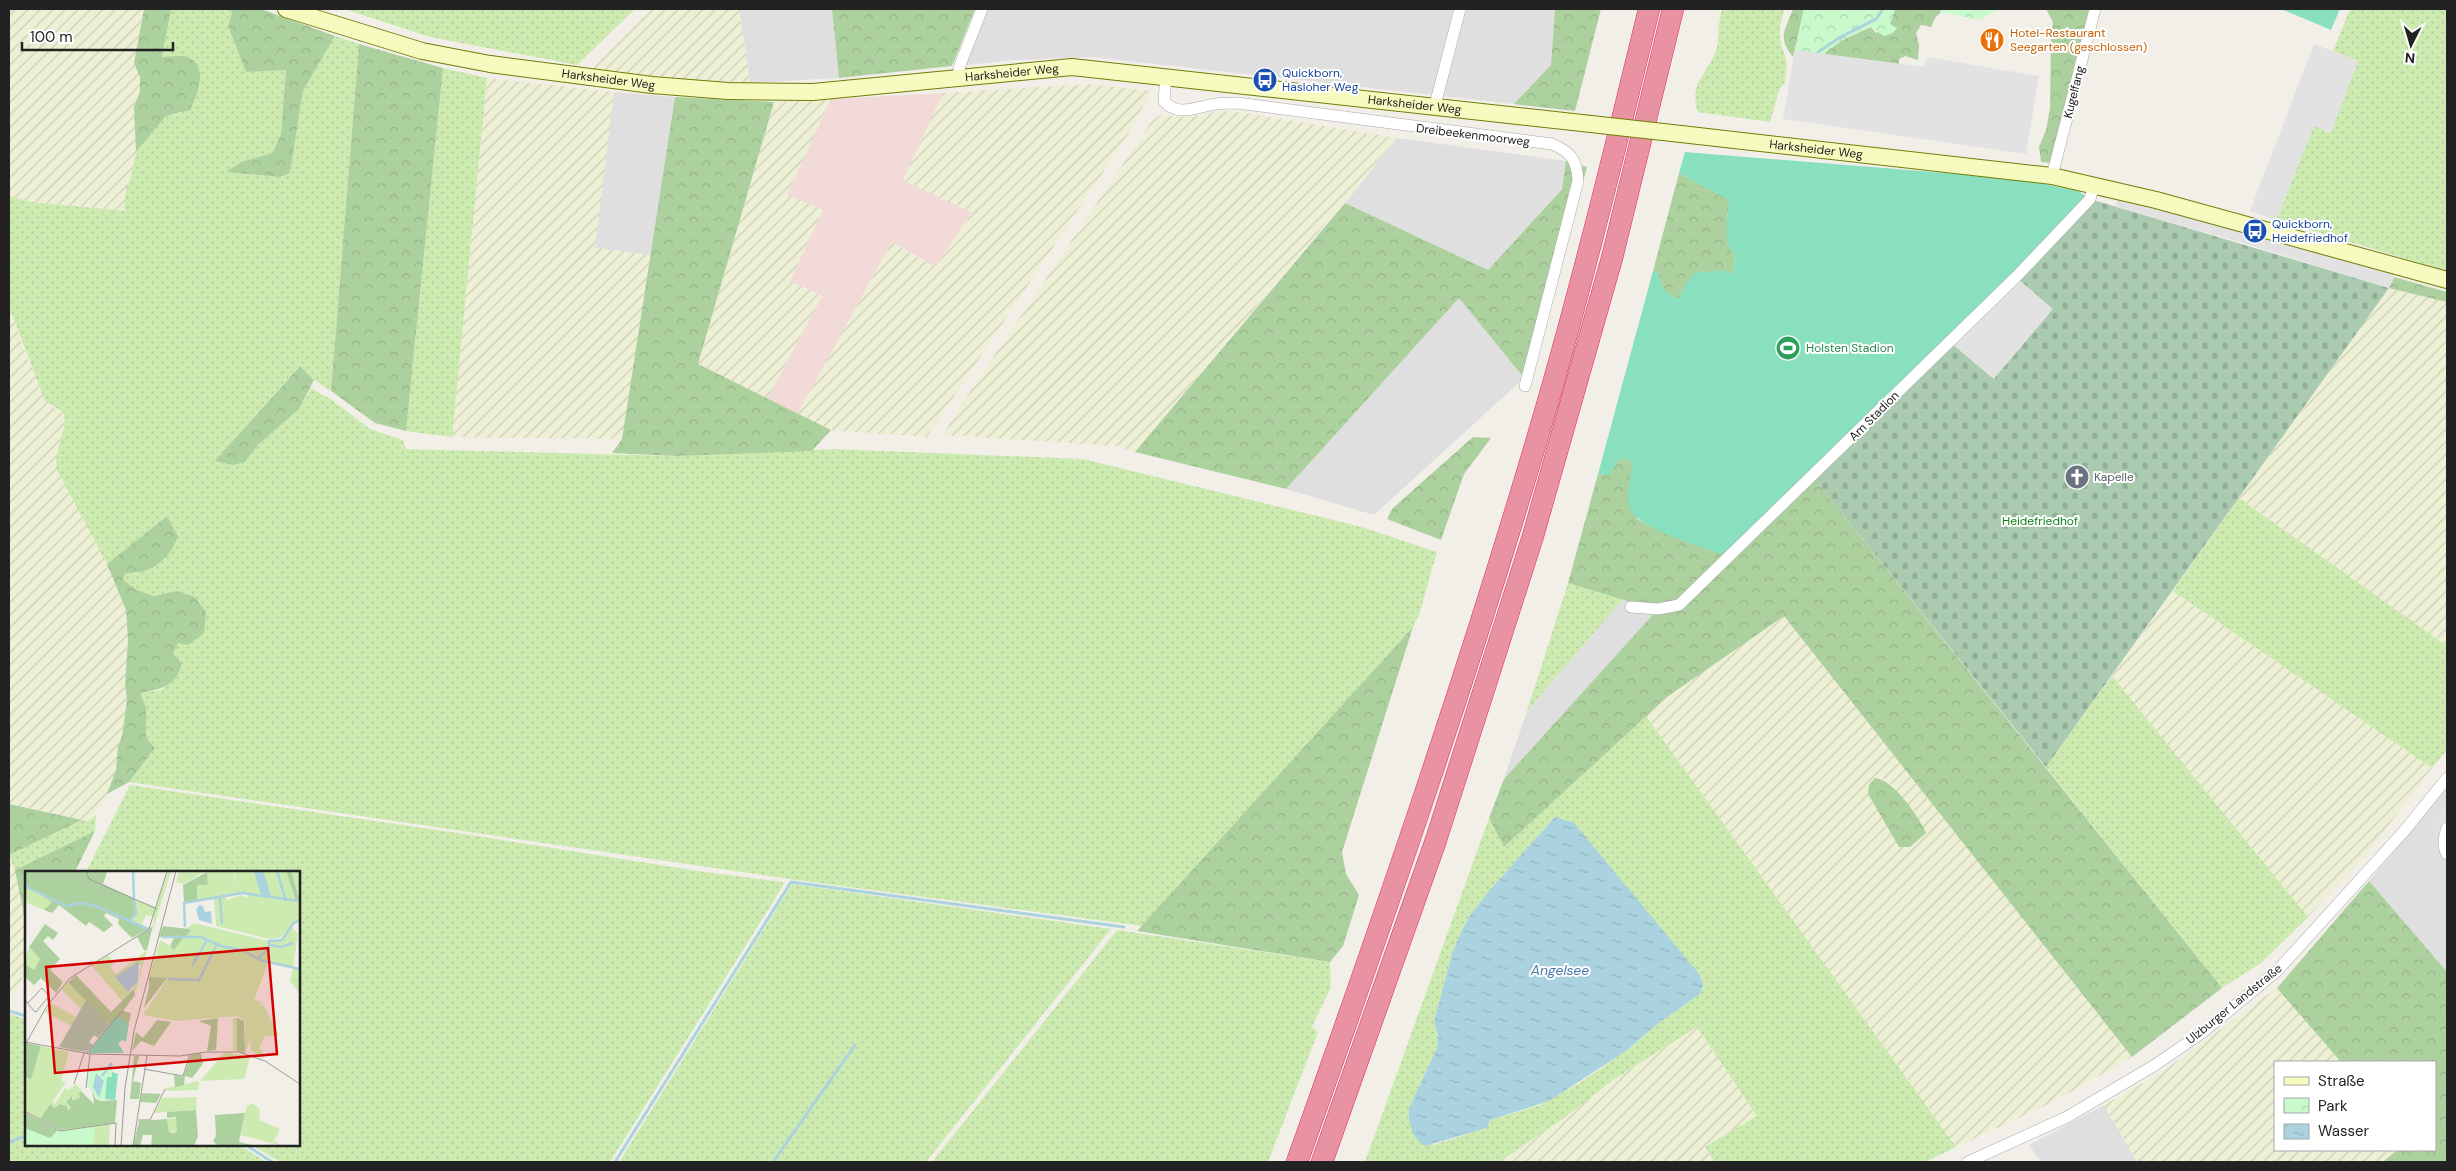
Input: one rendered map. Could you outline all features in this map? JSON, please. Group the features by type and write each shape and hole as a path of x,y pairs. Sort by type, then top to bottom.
{"highway":[{"path":"1297,1162 1412,833 1509,530 1590,251 1649,9"},
{"path":"1322,1162 1436,840 1533,536 1612,258 1673,9"}],"main road":[{"name":"Harksheider Weg","path":"286,9 422,51 490,64 642,84 728,90 813,92 1072,67 2052,176 2094,185 2447,280"}],"street":[{"path":"958,77 960,65 982,9"},
{"path":"1435,106 1460,9"},
{"name":"Kugelfang","path":"2052,176 2096,9"},
{"name":"Dreibeekenmoorweg","path":"1166,76 1164,101 1177,110 1185,111 1216,104 1237,104 1552,144 1570,154 1578,168 1578,181 1525,386"},
{"name":"Am Stadion","path":"1631,607 1658,609 1679,605 2016,277 2090,199 2094,185"},
{"name":"Ulzburger Landstraße","path":"1968,1162 2067,1117 2155,1065 2203,1032 2277,971 2405,830 2447,778"},
{"path":"2447,828 2444,839 2444,850 2447,854"}],"shaded area":[{"path":"739,9 832,9 839,78 750,83"},
{"path":"988,9 1555,9 1551,65 1514,104 1092,57 1015,60 966,65"},
{"path":"2314,44 2358,61 2331,133 2314,126 2276,220 2250,211"},
{"path":"1795,50 1924,67 1927,57 2039,76 2026,154 1783,119"},
{"path":"614,92 675,97 652,255 594,248"},
{"path":"943,93 903,180 972,212 936,267 892,242 798,413 767,399 822,296 790,281 786,195 831,99"},
{"path":"1397,138 1566,161 1562,188 1488,270 1345,203"},
{"path":"2119,193 2253,228 2395,274 2389,288 2243,243 2116,207"},
{"path":"2016,277 2053,309 1994,379 1950,342"},
{"path":"1459,298 1524,378 1374,515 1286,489"},
{"path":"1623,599 1658,609 1504,779 1527,711"},
{"path":"2447,788 2447,972 2369,881"},
{"path":"2447,801 2447,828 2437,834 2427,826"},
{"path":"2104,1105 2137,1162 2041,1162 2029,1145"}],"green space":[{"path":"9,9 144,9 134,63 140,76 140,91 134,107 136,152 126,190 124,211 32,202 9,196"},
{"path":"144,9 171,9 162,57 184,56 194,61 200,73 200,81 190,110 166,116 136,152 134,107 140,91 140,77 134,63"},
{"path":"171,9 223,9 232,12 228,26 246,72 286,69 281,134 273,154 241,162 227,172 280,177 290,173 303,91 335,36 359,44 331,391 314,380 299,366 216,461 245,462 258,445 299,409 311,388 332,400 370,429 403,440 406,449 677,456 835,449 1083,459 1362,527 1437,552 1419,615 1413,627 1143,926 789,879 129,782 155,748 146,738 146,707 140,693 162,690 182,663 173,654 178,643 206,612 195,597 177,591 154,596 137,590 123,580 125,572 136,574 178,536 167,516 107,564 57,470 57,456 64,427 63,412 45,401 9,306 9,196 32,202 124,211 126,190 136,152 166,116 182,113 200,70 186,57 162,57"},
{"path":"223,9 261,9 335,36 303,91 290,173 280,177 226,172 241,162 273,153 281,134 286,70 246,72 228,26 232,12"},
{"path":"344,9 635,9 577,65 430,37"},
{"path":"652,9 739,9 750,83 678,80 592,69"},
{"path":"832,9 975,9 952,66 839,78"},
{"path":"1555,9 1601,9 1575,111 1514,104 1551,65"},
{"path":"1722,9 1784,9 1780,26 1780,40 1787,63 1785,82 1779,90 1770,122 1698,112 1695,102 1696,93 1698,85 1717,47"},
{"path":"1793,9 1804,9 1793,57 1785,44 1784,34"},
{"path":"1804,9 1895,9 1890,24 1897,28 1893,33 1884,36 1870,27 1841,41 1824,54 1795,50"},
{"path":"1895,9 1940,9 1941,12 1935,18 1931,27 1921,25 1916,33 1919,45 1918,60 1905,56 1899,59 1899,64 1824,54 1840,41 1871,27 1876,33 1890,24"},
{"path":"1940,9 1998,9 1980,20 1941,12"},
{"path":"2046,9 2093,9 2051,163 2041,162 2039,147 2046,130 2050,108 2051,35 2053,22"},
{"path":"2281,9 2340,9 2331,30"},
{"path":"2350,9 2447,9 2447,271 2276,220 2314,125 2330,133 2358,61 2333,51"},
{"path":"359,44 443,68 406,431 375,423 331,391"},
{"path":"443,68 487,78 452,437 406,431"},
{"path":"487,78 614,92 595,248 652,255 622,439 452,437"},
{"path":"1089,84 1151,91 1129,133 927,437 831,430 798,413 892,242 936,267 972,213 903,180 943,93"},
{"path":"675,97 774,102 698,364 831,430 812,451 677,456 612,453 622,439"},
{"path":"831,99 787,195 823,210 790,281 822,296 767,399 698,365 774,102"},
{"path":"1218,111 1240,112 1397,138 1135,452 1119,446 943,435 965,399 1154,118 1162,115 1181,117 1201,115"},
{"name":"Holsten Stadion","path":"1685,152 2020,179 2078,191 2090,199 1730,556 1674,537 1658,530 1634,515 1629,507 1628,496 1633,462 1620,458 1610,475 1598,474 1653,271 1658,273 1660,282 1667,292 1679,299 1685,285 1694,273 1723,270 1733,274 1735,257 1727,242 1729,200 1679,173"},
{"path":"1566,161 1587,167 1534,367 1524,378 1459,298 1286,489 1135,452 1345,203 1488,270 1562,189"},
{"path":"1679,173 1730,200 1727,219 1727,242 1735,257 1733,274 1685,285 1679,299 1667,293 1660,282 1658,273 1653,271"},
{"name":"Heidefriedhof","path":"2090,199 2389,288 2046,767 1813,477 1950,342 1994,379 2016,277"},
{"path":"2394,277 2447,292 2447,302 2389,288"},
{"path":"2389,288 2447,302 2447,646 2239,498"},
{"path":"9,306 29,363 34,367 51,407 63,412 65,420 63,435 55,461 107,564 126,610 128,641 125,684 127,699 122,736 118,746 116,770 107,794 96,815 88,821 9,804"},
{"path":"300,366 314,380 299,409 258,445 245,462 233,465 215,461"},
{"path":"1473,437 1491,438 1464,474 1441,540 1387,519 1393,508"},
{"path":"1620,458 1634,462 1630,479 1637,519 1660,530 1813,477 2222,988 2132,1057 1784,616 1667,697 1504,847 1489,818 1504,779 1657,610 1568,583 1598,474 1610,474"},
{"path":"2239,498 2447,646 2447,750 2432,768 2173,591"},
{"path":"167,516 178,536 170,552 151,568 134,573 125,573 123,580 137,590 154,596 177,591 195,597 206,612 204,633 188,645 178,643 173,654 182,663 172,682 167,686 140,693 146,707 146,738 155,748 129,782 107,794 116,770 118,746 122,736 127,700 125,684 128,641 126,610 107,564"},
{"path":"1568,583 1623,599 1527,711"},
{"path":"2173,591 2432,768 2371,849 2308,917 2112,676"},
{"path":"1784,615 2132,1057 2051,1103 1956,1147 1646,716 1667,697","holes":["1884,779 1892,785 1921,823 1926,833 1899,847 1868,794 1869,785"]},
{"path":"1413,627 1342,852 1346,874 1359,895 1343,946 1330,962 1137,931"},
{"path":"2112,676 2308,917 2261,963 2222,988 2046,767"},
{"path":"1646,716 1956,1147 1925,1162 1715,1162 1705,1147 1757,1116 1697,1027 1613,1080 1564,1118 1499,1162 1365,1162 1489,818 1504,847","holes":["1555,817 1700,975 1703,985 1700,994 1655,1026 1626,1051 1581,1082 1540,1105 1490,1120 1487,1128 1433,1145 1408,1115 1409,1108 1437,1048 1438,1036 1434,1021 1453,951 1462,930 1471,914 1489,891"]},
{"path":"1875,778 1890,785 1905,800 1926,833 1910,847 1899,847 1868,794 1869,785"},
{"path":"130,785 464,834 698,871 783,882 783,886 610,1162 280,1162 254,1146 300,1146 300,871 87,871"},
{"path":"9,804 82,820 9,855"},
{"path":"96,815 95,831 15,870 9,855 82,820 88,821"},
{"path":"95,831 75,871 25,871 25,920 15,870"},
{"path":"9,858 15,870 25,920 25,972 13,997 9,997"},
{"path":"2369,881 2447,972 2447,1162 2383,1162 2396,1151 2436,1151 2436,1061 2340,1061 2277,988"},
{"path":"792,884 1111,929 926,1162 619,1162"},
{"path":"1117,930 1330,962 1331,987 1312,1027 1318,1032 1268,1162 932,1162"},
{"path":"2277,988 2340,1061 2274,1061 2274,1151 2396,1151 2383,1162 2137,1162 2104,1105 2162,1072"},
{"path":"9,1014 25,1019 25,1146 242,1146 266,1162 9,1162"},
{"path":"1697,1027 1757,1116 1705,1147 1715,1162 1499,1162 1564,1118 1613,1080"}],"water":[{"name":"Angelsee","path":"1555,817 1574,823 1700,975 1703,985 1700,994 1655,1026 1626,1051 1549,1101 1490,1120 1487,1128 1425,1146 1414,1135 1409,1118 1409,1108 1437,1048 1438,1036 1434,1021 1453,951 1471,914"}],"waterway":[{"path":"1818,52 1839,38 1876,19 1883,9"},
{"path":"615,1162 791,882 1124,927"},
{"path":"9,1011 25,1016"},
{"path":"773,1162 855,1045"},
{"path":"9,1142 25,1136"},
{"path":"248,1146 272,1162"}],"place":[{"name":"Hotel-Restaurant Seegarten (geschlossen)","path":"1992,40"},
{"name":"Quickborn, Hasloher Weg","path":"1265,80"},
{"name":"Quickborn, Heidefriedhof","path":"2255,231"},
{"name":"Holsten Stadion","path":"1788,348"},
{"name":"Kapelle","path":"2077,477"}]}
